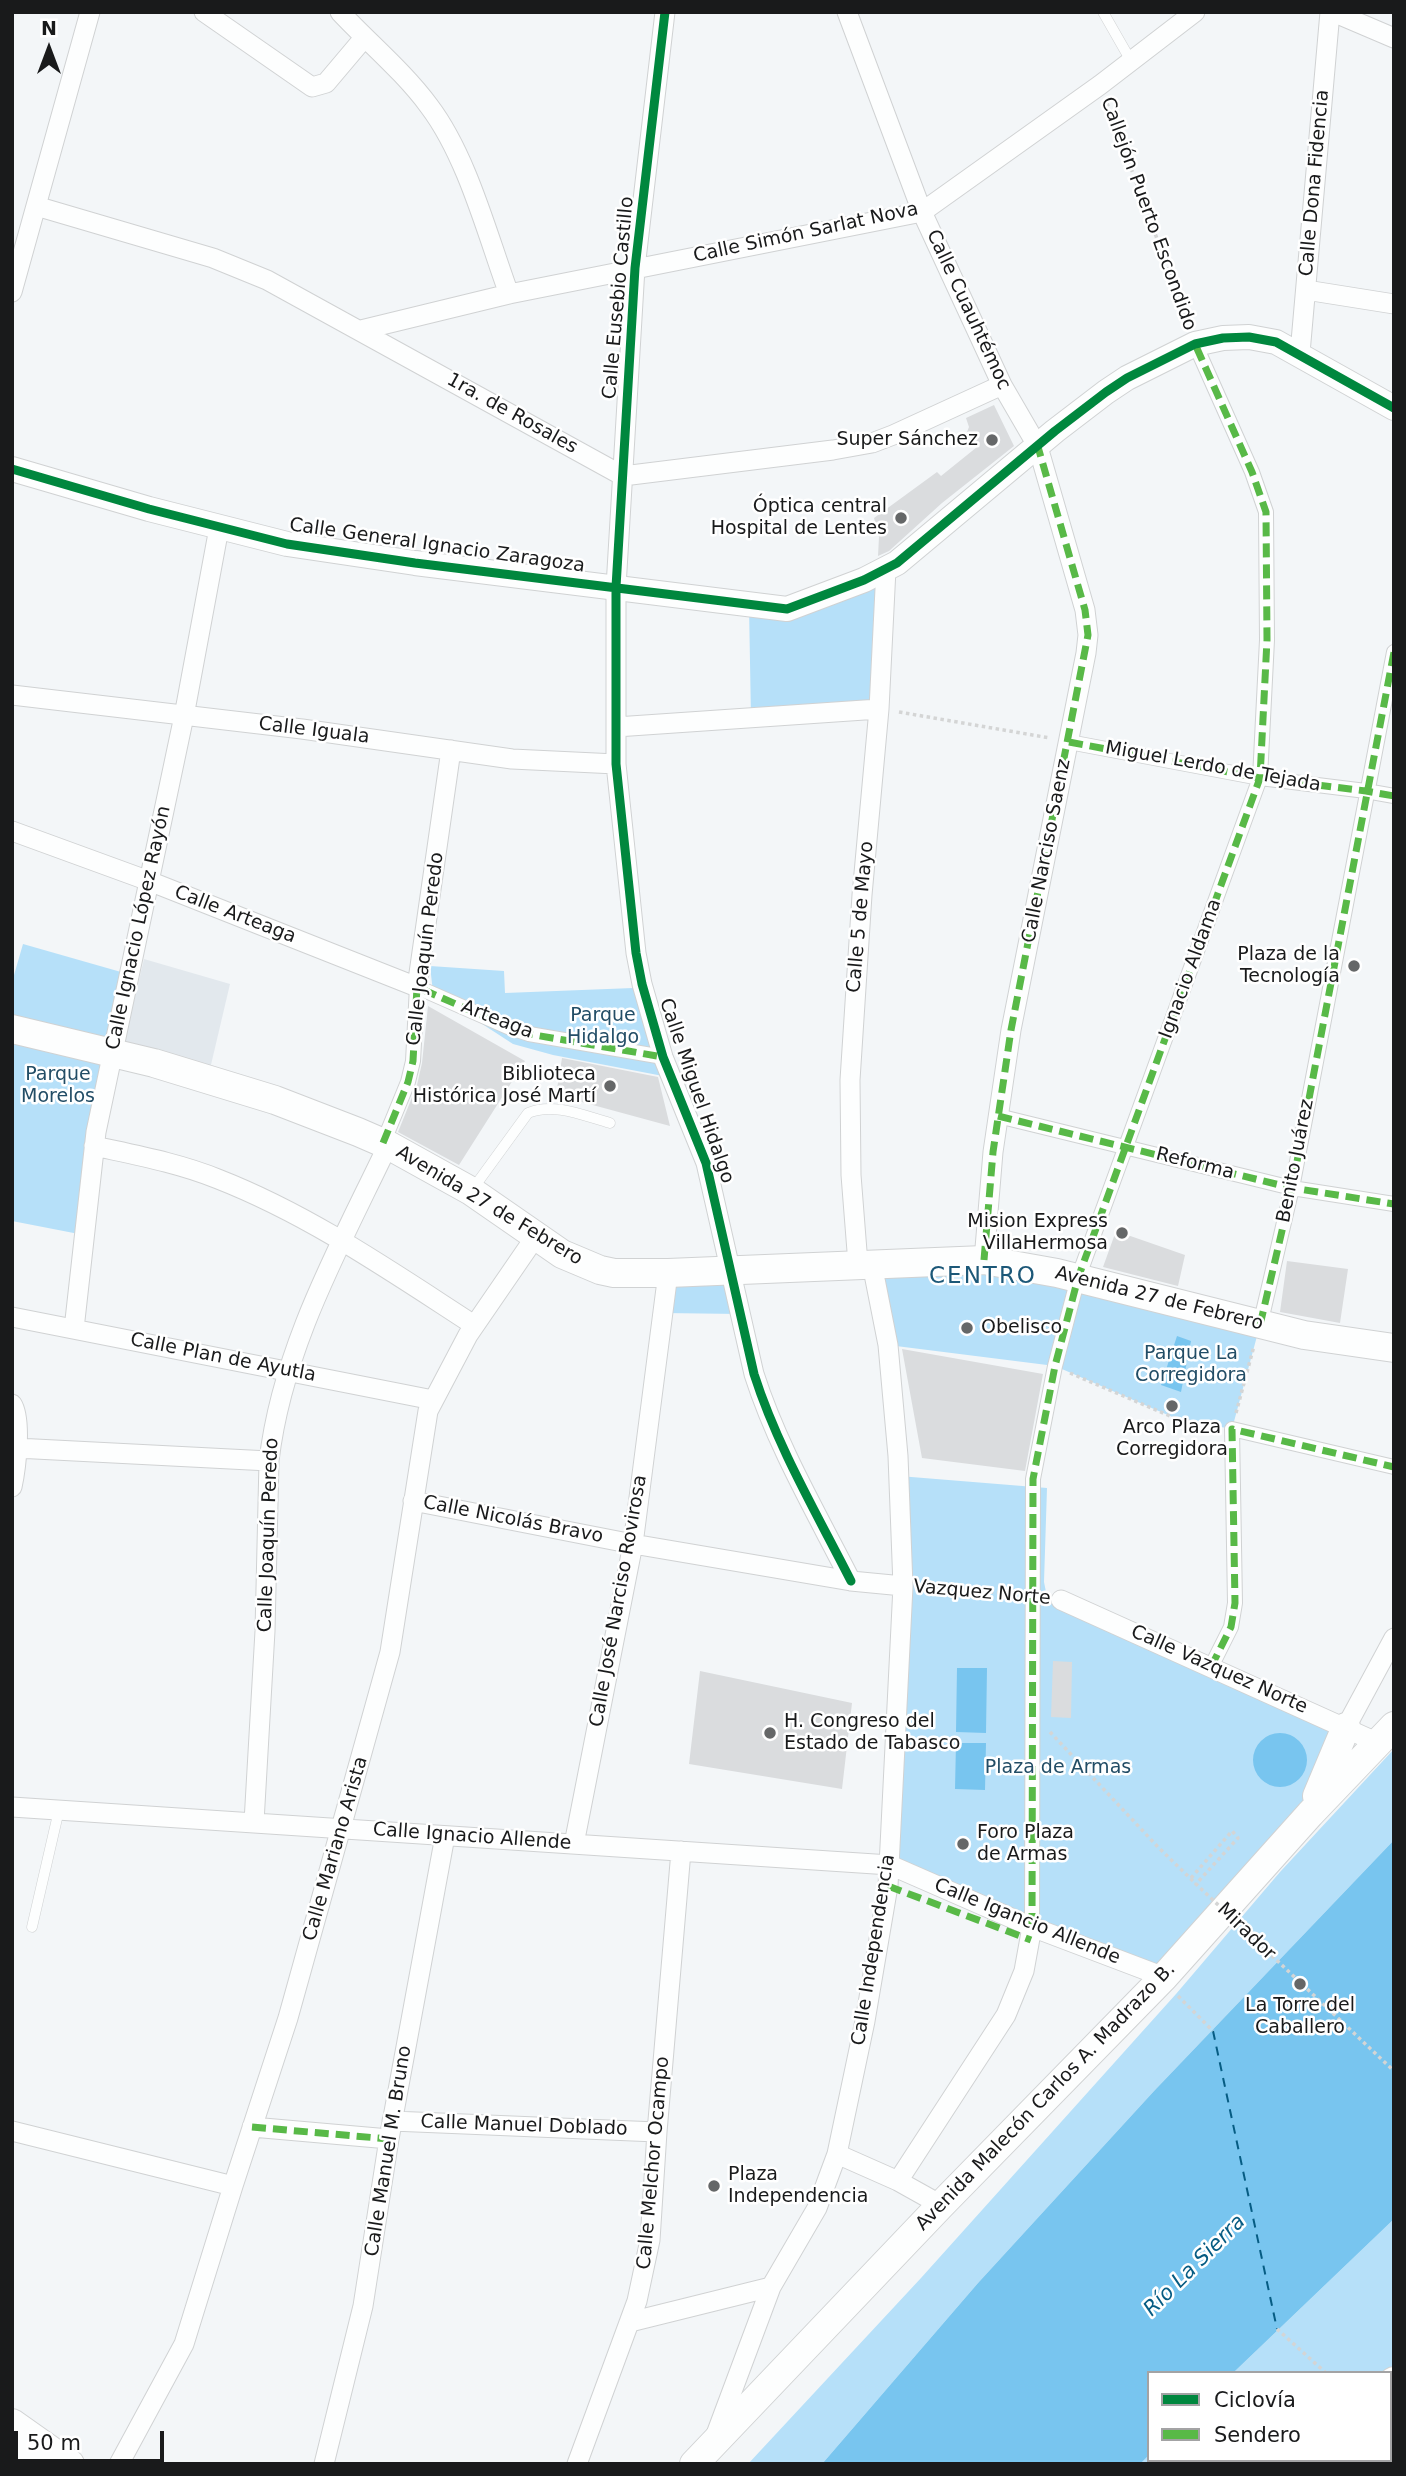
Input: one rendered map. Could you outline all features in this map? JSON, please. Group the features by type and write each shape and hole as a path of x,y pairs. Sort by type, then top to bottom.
{"main road":[{"name":"Avenida 27 de Febrero","path":"12,1029 112,1051 284,1103 385,1144 471,1191 574,1261 600,1270 614,1273 668,1273 984,1260 1078,1278 1304,1335 1394,1348"},
{"path":"1310,1814 1346,1727"},
{"name":"Avenida Malecón Carlos A. Madrazo B.","path":"694,2464 941,2205 1170,1986 1310,1814 1385,1734"},
{"path":"12,2423 70,2464"},
{"path":"12,2451 31,2464"}],"street":[{"path":"12,292 90,12"},
{"path":"204,12 312,88 326,83 365,38"},
{"path":"340,12 414,88 442,124 464,172 509,294"},
{"name":"Calle Eusebio Castillo","path":"617,587 635,268 665,12"},
{"name":"Calle Cuauhtémoc","path":"847,12 922,212 1002,385 1038,447"},
{"name":"Calle Simón Sarlat Nova","path":"361,330 509,294 922,212 1100,85 1195,12"},
{"path":"1332,12 1394,38"},
{"name":"Calle Dona Fidencia","path":"1300,353 1332,12"},
{"name":"1ra. de Rosales","path":"36,206 195,253 249,272 361,330 623,476"},
{"path":"1306,290 1394,304"},
{"name":"Calle General Ignacio Zaragoza","path":"12,469 219,528 287,544 778,610 797,607 875,575 910,554 1072,417 1106,392 1172,354 1195,344 1223,338 1249,337 1276,342 1300,353 1394,408"},
{"name":"Ignacio Aldama","path":"1032,1927 1035,1595 1033,1479 1055,1366 1078,1278 1261,778 1267,640 1266,512 1252,472 1195,344"},
{"path":"623,476 872,443 1002,385"},
{"name":"Calle Narciso Saenz","path":"984,1260 989,1187 1011,1030 1086,653 1088,623 1038,447"},
{"name":"Calle Ignacio López Rayón","path":"74,1329 94,1146 184,716 219,528"},
{"name":"Calle 5 de Mayo","path":"865,1264 851,1175 851,1057 879,709 875,575"},
{"name":"Calle Miguel Hidalgo","path":"617,587 616,764 636,953 642,984 663,1057 706,1163 741,1322 761,1397 851,1581"},
{"name":"Benito Juárez","path":"1259,1325 1292,1188 1394,652"},
{"name":"Calle Iguala","path":"12,695 286,727 512,759 616,764"},
{"path":"616,727 879,709"},
{"name":"Miguel Lerdo de Tejada","path":"1069,742 1261,778 1366,790 1394,796"},
{"name":"Calle Joaquín Peredo","path":"254,1822 265,1631 269,1461 275,1422 302,1332 385,1144 408,1082 413,1061 417,987 451,750"},
{"name":"Calle Arteaga","path":"12,831 149,881 417,987"},
{"name":"Arteaga","path":"417,987 529,1034 663,1057"},
{"name":"Reforma","path":"998,1116 1292,1188 1394,1204"},
{"path":"94,1146 215,1177 256,1195 342,1241 474,1325"},
{"name":"Calle Mariano Arista","path":"120,2464 184,2344 288,2018 343,1829 393,1642 427,1415 474,1325 536,1236"},
{"name":"Calle Independencia","path":"713,2442 771,2287 817,2208 837,2154 865,2021 890,1865 903,1586 898,1456 888,1345 865,1264"},
{"name":"Calle José Narciso Rovirosa","path":"574,1844 634,1544 668,1273"},
{"name":"Calle Plan de Ayutla","path":"12,1317 433,1400"},
{"path":"12,1404 16,1412 12,1487"},
{"path":"1212,1667 1231,1626 1235,1603 1232,1429 1394,1467"},
{"path":"16,1448 269,1461"},
{"name":"Calle Nicolás Bravo","path":"414,1501 634,1544 851,1581 903,1586"},
{"name":"Calle Vazquez Norte","path":"1061,1600 1346,1727 1385,1734"},
{"path":"1346,1727 1394,1638"},
{"name":"Calle Ignacio Allende","path":"12,1807 890,1865"},
{"name":"Calle Manuel M. Bruno","path":"324,2464 363,2306 390,2130 445,1836"},
{"name":"Calle Melchor Ocampo","path":"577,2464 630,2322 643,2281 650,2240 681,1851"},
{"name":"Calle Igancio Allende","path":"890,1865 1170,1986"},
{"path":"898,2181 1006,2015 1024,1971 1032,1927"},
{"name":"Calle Manuel Doblado","path":"252,2127 657,2132"},
{"path":"12,2131 233,2186"},
{"path":"837,2154 898,2181 941,2205"},
{"path":"630,2322 771,2287"}],"lane":[{"path":"1103,12 1131,61"},
{"path":"824,582 875,575"},
{"path":"471,1191 528,1113 540,1108 551,1108 610,1122"},
{"path":"32,1927 59,1810"}],"path":[{"path":"879,709 1069,742"},
{"path":"1055,1366 1177,1419 1232,1429 1259,1325"},
{"path":"1191,1878 1232,1831 1238,1838 1196,1884"},
{"path":"1170,1986 1213,2031"},
{"path":"1277,2329 1324,2371"}],"shaded area":[{"path":"144,959 230,984 210,1069 124,1043"}],"green space":[{"path":"886,569 879,709 751,718 749,606 778,610"},
{"name":"Parque Morelos","path":"23,944 128,974 84,1235 12,1221 12,982"},
{"name":"Parque Hidalgo","path":"430,966 504,971 505,993 633,988 652,1051 663,1076 553,1055 513,1044 433,992"},
{"name":"Parque La Corregidora","path":"925,1261 1260,1325 1232,1429 1177,1419 1055,1366 888,1345 872,1264"},
{"path":"731,1270 740,1314 663,1313 668,1273"},
{"name":"Plaza de Armas","path":"899,1476 1047,1488 1044,1582 1047,1597 1061,1600 1346,1727 1310,1814 1164,1977 890,1865"},
{"path":"1394,1749 1394,1840 1154,2091 978,2283 822,2464 748,2464 921,2278 1176,1994 1280,1872"},
{"path":"1394,2219 1394,2381 1392,2371 1235,2371"},
{"path":"1147,2457 1147,2462 1312,2462 1310,2464 1140,2464"}],"water":[{"path":"1177,1336 1191,1341 1181,1392 1161,1385"},
{"path":"957,1668 987,1668 986,1733 956,1732"},
{"path":"1285,1733 1295,1737 1303,1745 1307,1760 1303,1775 1295,1783 1275,1787 1265,1783 1257,1775 1253,1755 1257,1745 1265,1737"},
{"path":"956,1743 986,1743 985,1790 955,1789"},
{"name":"Río La Sierra","path":"1394,1840 1394,2219 1235,2371 1147,2371 1147,2457 1140,2464 822,2464 978,2283 1154,2091"}],"building":[{"path":"994,405 1014,446 942,503 889,551 878,556 879,537 874,518 937,472 941,476 977,447 967,432 969,427 966,418"},
{"path":"428,1006 525,1061 459,1165 398,1132 417,1085"},
{"name":"Biblioteca Histórica José Martí","path":"562,1058 658,1077 670,1126 556,1095"},
{"path":"1116,1231 1185,1255 1178,1286 1103,1267"},
{"path":"1287,1261 1348,1269 1340,1323 1280,1312"},
{"path":"902,1349 1043,1374 1025,1471 922,1458"},
{"path":"1053,1661 1072,1662 1071,1718 1051,1717"},
{"name":"H. Congreso del Estado de Tabasco","path":"700,1671 852,1703 842,1789 689,1764"}],"ferry route":[{"path":"1213,2031 1277,2329"}],"marked path":[{"path":"1032,1927 1033,1479 1055,1366 1078,1278 1260,778 1267,640 1266,512 1252,472 1195,344"},
{"path":"984,1260 993,1152 1011,1030 1088,635 1085,610 1038,447"},
{"path":"1260,1325 1292,1188 1394,652"},
{"path":"1069,742 1260,778 1394,796"},
{"path":"383,1143 408,1082 413,1061 417,987 529,1034 663,1057"},
{"path":"998,1116 1292,1188 1394,1204"},
{"path":"1211,1667 1231,1627 1235,1603 1232,1429 1394,1467"},
{"path":"888,1886 1031,1940"},
{"path":"252,2127 389,2139"}],"cycle path":[{"path":"665,12 635,268 616,587 616,764 636,953 663,1057 706,1163 754,1374 763,1401 811,1505 851,1581"},
{"path":"12,469 149,509 287,544 415,563 787,609 864,580 897,563 1055,431 1106,392 1127,378 1195,344 1223,338 1249,337 1276,342 1394,408"}],"place":[{"name":"Super Sánchez","path":"992,440"},
{"name":"Óptica central Hospital de Lentes","path":"901,518"},
{"name":"Plaza de la Tecnología","path":"1354,966"},
{"name":"Biblioteca Histórica José Martí","path":"610,1086"},
{"name":"Mision Express VillaHermosa","path":"1122,1233"},
{"name":"Obelisco","path":"967,1328"},
{"name":"Arco Plaza Corregidora","path":"1172,1406"},
{"name":"H. Congreso del Estado de Tabasco","path":"770,1733"},
{"name":"Foro Plaza de Armas","path":"963,1844"},
{"name":"La Torre del Caballero","path":"1300,1984"},
{"name":"Plaza Independencia","path":"714,2186"}],"district":[{"name":"CENTRO","path":"983,1277"}]}
